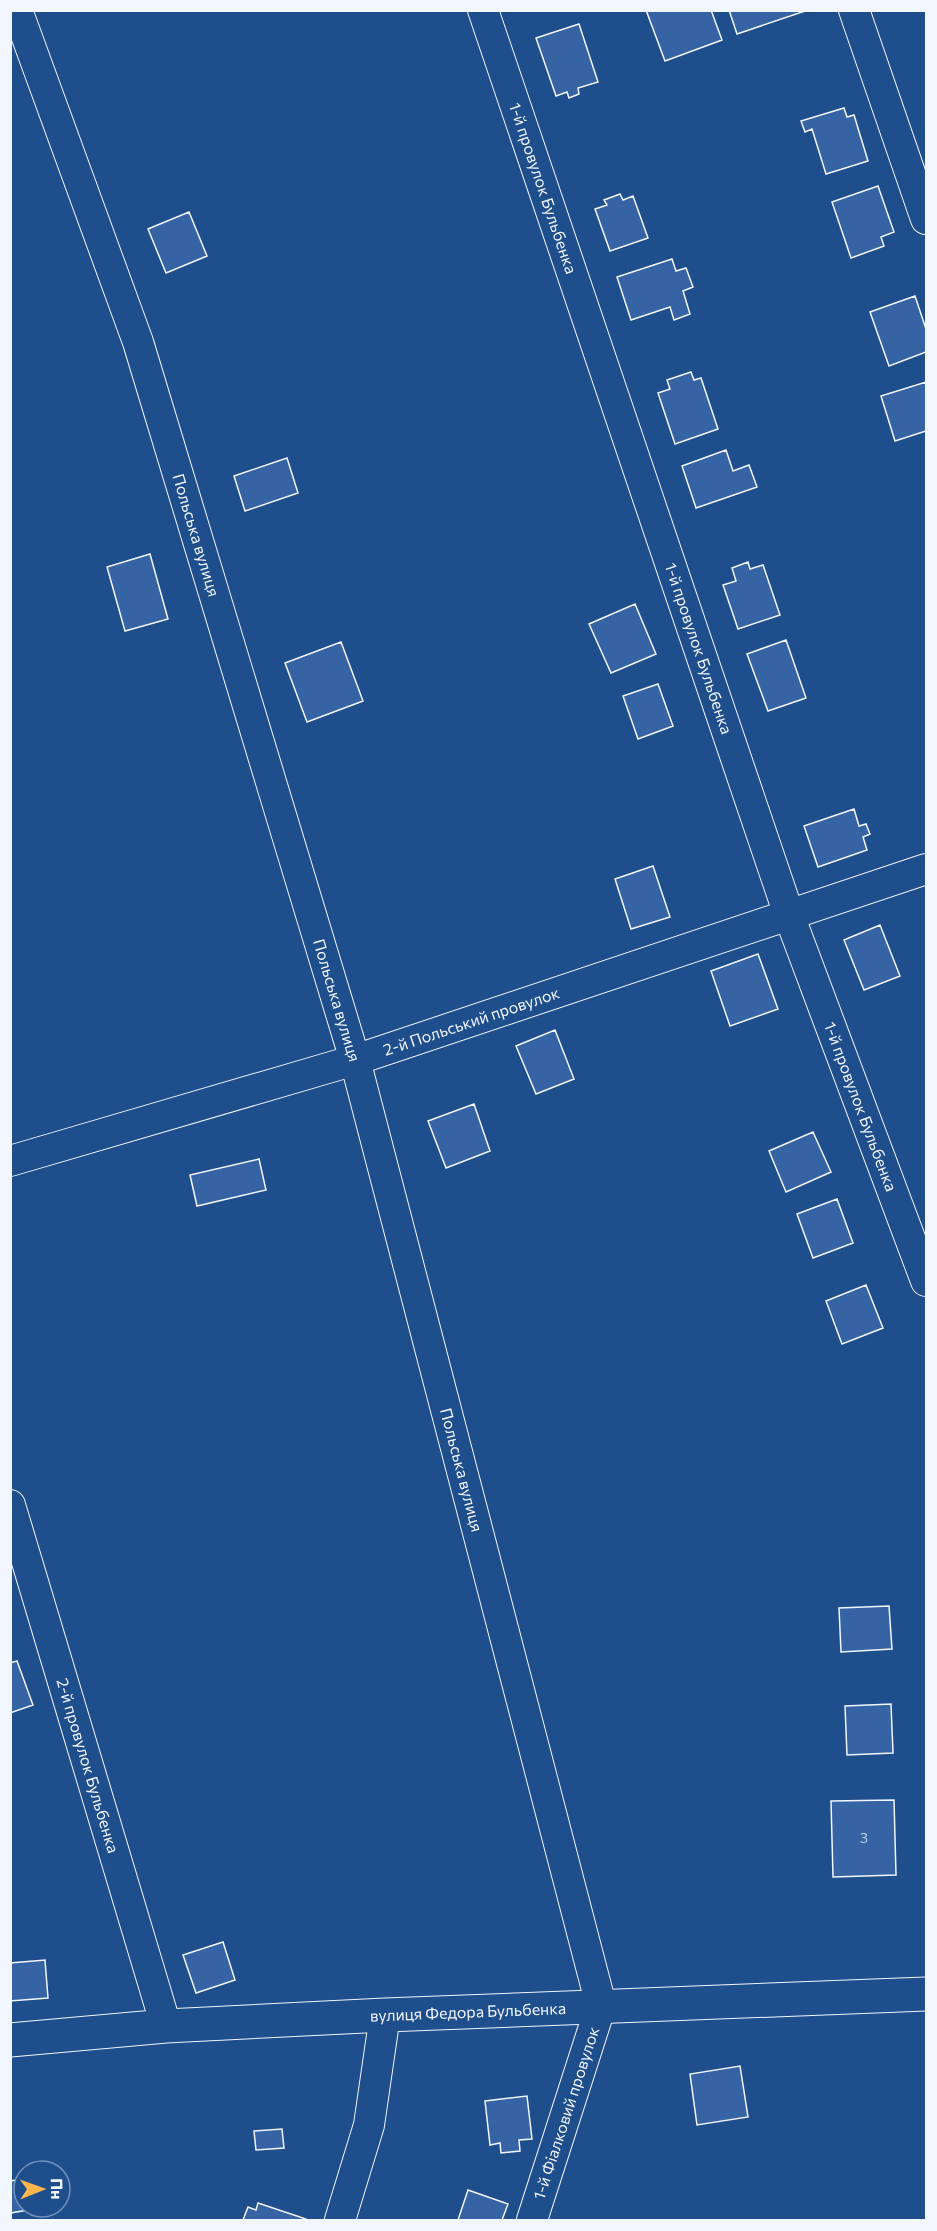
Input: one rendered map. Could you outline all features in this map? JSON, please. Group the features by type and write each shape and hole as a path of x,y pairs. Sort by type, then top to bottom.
{"street":[{"name":"Польська вулиця","path":"17,10 138,342 355,1060 601,2005"},
{"path":"854,10 927,219"},
{"name":"1-й провулок Бульбенка","path":"485,11 789,915 927,1281"},
{"name":"2-й Польський провулок","path":"10,1161 355,1060 927,869"},
{"name":"2-й провулок Бульбенка","path":"10,1505 166,2026"},
{"name":"вулиця Федора Бульбенка","path":"10,2040 166,2026 385,2015 927,1994"},
{"name":"1-й Фіалковий провулок","path":"532,2220 601,2005"},
{"path":"340,2220 369,2125 385,2015"}],"building":[{"path":"646,10 711,10 722,40 665,61"},
{"path":"729,10 808,10 737,34"},
{"path":"579,24 598,82 578,88 579,94 569,98 567,92 556,96 536,38"},
{"path":"844,108 847,117 854,115 868,161 826,174 812,129 805,132 801,121"},
{"path":"878,186 894,232 881,237 884,246 851,258 832,202"},
{"path":"620,194 623,200 633,196 648,238 610,251 595,209 607,205 604,200"},
{"path":"189,212 207,256 166,273 148,229"},
{"path":"672,259 676,271 686,268 693,287 683,291 690,314 674,320 670,307 631,320 617,277"},
{"path":"915,296 926,329 926,352 889,366 870,312"},
{"path":"691,372 694,380 701,378 718,429 675,444 658,393 670,389 667,380"},
{"path":"926,382 926,431 895,441 881,396"},
{"path":"726,450 733,471 749,465 757,487 696,508 682,466"},
{"path":"287,458 298,493 245,511 234,476"},
{"path":"150,554 168,619 125,631 107,567"},
{"path":"748,562 750,569 763,565 780,615 738,629 723,585 736,581 732,568"},
{"path":"635,604 656,654 611,673 589,624"},
{"path":"786,640 806,698 768,711 747,654"},
{"path":"341,642 363,701 307,722 285,663"},
{"path":"658,684 673,726 638,739 623,696"},
{"path":"854,809 859,826 866,824 870,834 863,837 867,850 818,867 804,826"},
{"path":"653,866 670,917 631,929 615,879"},
{"path":"880,925 900,976 864,990 844,940"},
{"path":"758,954 778,1009 730,1026 711,971"},
{"path":"555,1030 574,1079 536,1094 516,1046"},
{"path":"474,1104 490,1151 446,1168 428,1121"},
{"path":"813,1132 831,1172 786,1192 769,1151"},
{"path":"259,1159 266,1190 197,1206 190,1175"},
{"path":"837,1199 853,1243 813,1258 797,1214"},
{"path":"866,1285 883,1328 842,1344 826,1301"},
{"path":"889,1606 892,1649 841,1652 839,1608"},
{"path":"17,1661 33,1705 10,1713 10,1663"},
{"path":"891,1704 893,1753 847,1755 845,1706"},
{"path":"894,1800 896,1875 833,1877 831,1801"},
{"path":"223,1942 235,1980 196,1993 183,1955"},
{"path":"45,1960 48,1998 10,2001 10,1963"},
{"path":"740,2066 748,2117 697,2125 690,2074"},
{"path":"527,2096 532,2139 519,2140 520,2151 501,2153 500,2143 490,2145 485,2101"},
{"path":"282,2129 284,2148 256,2150 254,2131"},
{"path":"10,2181 12,2181 12,2213 10,2213"},
{"path":"468,2190 508,2204 502,2220 458,2220"},
{"path":"258,2203 306,2220 243,2220 248,2207 256,2210"}]}
